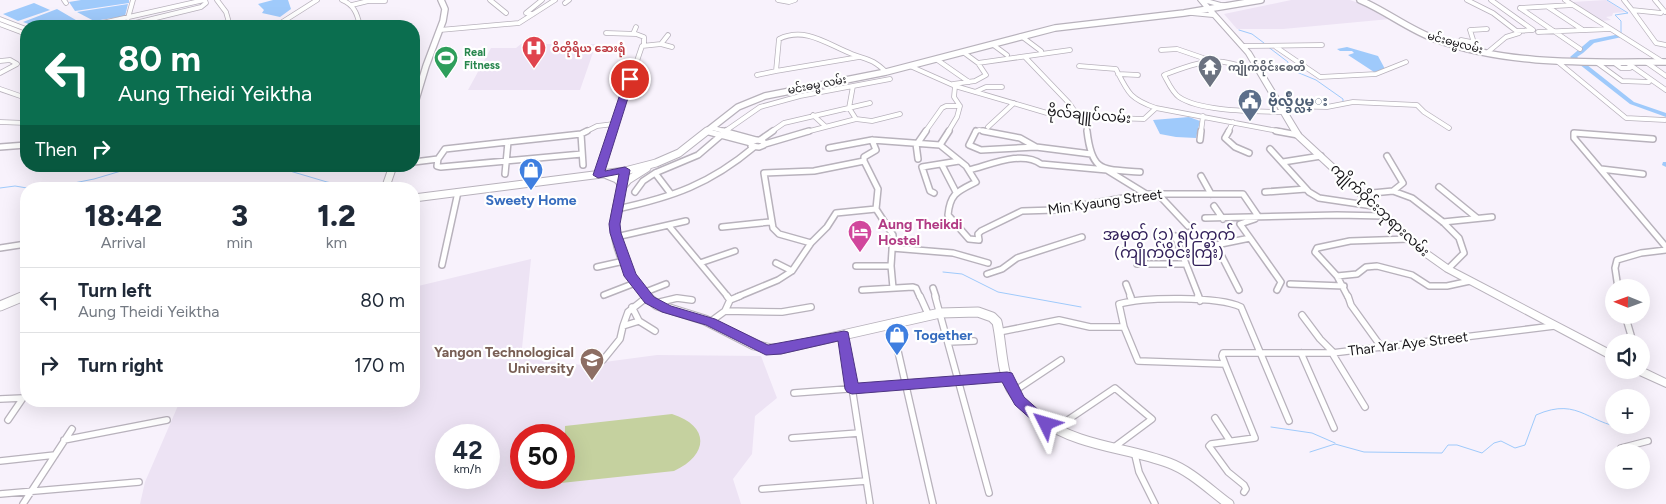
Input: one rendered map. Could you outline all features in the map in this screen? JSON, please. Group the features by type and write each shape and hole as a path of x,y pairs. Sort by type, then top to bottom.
{"main road":[{"path":"420,86 445,13 442,0"},
{"path":"1184,13 1196,10 1205,1 1221,5 1261,0"},
{"name":"မင်းဓမ္မလမ်း","path":"1360,0 1375,6 1424,35 1474,49 1523,59 1558,62 1596,62"},
{"name":"ကျိုက်ဝိုင်းဘုရားလမ်း","path":"1205,1 1246,46 1298,135 1324,155"},
{"path":"1184,13 1224,11 1239,3"},
{"name":"မင်းဓမ္မ လမ်း","path":"420,197 600,174 656,163 680,153 738,107 765,96 886,72 1021,36 1071,26 1184,13"},
{"name":"ကျိုက်ဝိုင်းဘုရားလမ်း","path":"1246,46 1299,130 1364,194 1422,245 1450,268 1605,352"},
{"path":"1596,62 1665,62"},
{"path":"623,186 641,171 656,163"},
{"path":"625,170 614,224 616,237 624,261 635,283 655,304 710,322 766,350 781,349 844,336 940,314 962,312 986,315 997,322 1007,377 1013,392 1030,411 1054,430 1083,443 1158,460 1177,467 1229,504"},
{"path":"600,174 614,177 623,186"},
{"name":"ကျိုက်ဝိုင်းဘုရားလမ်း","path":"1364,194 1374,206 1388,216 1424,252 1470,281 1605,348"},
{"path":"0,306 20,298"},
{"path":"1650,372 1666,378"},
{"path":"1650,374 1666,383"}],"street":[{"path":"128,18 133,0"},
{"path":"118,20 204,0 206,3 201,7 148,20"},
{"path":"217,0 226,12 228,20"},
{"path":"286,20 318,0"},
{"path":"342,0 356,8 359,20"},
{"path":"352,5 368,1 385,0"},
{"path":"490,0 506,13"},
{"path":"533,14 526,13 542,0"},
{"path":"440,30 519,23 555,0"},
{"path":"778,0 789,2 795,0"},
{"path":"1467,0 1492,13 1516,31 1533,30 1491,0"},
{"path":"1565,0 1665,62"},
{"path":"1624,0 1656,43 1666,45"},
{"path":"1655,0 1664,13"},
{"path":"1573,5 1520,8 1580,48"},
{"path":"1547,6 1583,30"},
{"path":"1632,10 1664,13"},
{"path":"0,19 20,27"},
{"path":"490,26 505,20"},
{"path":"1,26 10,24"},
{"path":"1,26 20,32"},
{"path":"600,174 614,124 644,44 644,37 633,34 605,35 609,28"},
{"path":"633,34 636,28"},
{"path":"1474,49 1470,30 1487,29"},
{"path":"1538,32 1611,29"},
{"path":"1488,52 1506,37 1518,34 1516,31"},
{"path":"776,71 779,39 785,34 804,34 860,57 873,60 886,72"},
{"path":"661,44 668,35"},
{"path":"1021,36 1041,51"},
{"path":"1461,40 1471,42 1474,49"},
{"path":"644,44 661,44 672,47"},
{"path":"992,44 1007,55"},
{"path":"1246,46 1322,45"},
{"path":"1276,47 1320,77 1376,74 1406,62"},
{"path":"978,63 1070,50"},
{"path":"1161,50 1176,50 1249,70 1260,70"},
{"path":"940,145 957,117 960,106 954,97 954,85 970,82 986,75 978,63 963,52"},
{"path":"757,75 860,57"},
{"path":"1025,57 1045,76 1079,117 1086,122 1091,154 1095,162 1146,194"},
{"path":"936,59 970,82"},
{"path":"0,61 10,60 17,64 0,74"},
{"path":"1212,61 1200,62 1164,75 1180,98 1199,104 1239,110 1327,107 1353,102 1417,105 1424,112 1449,128"},
{"path":"1558,62 1626,118 1665,120"},
{"path":"1596,62 1622,81 1649,82"},
{"path":"1612,62 1621,68 1630,68"},
{"path":"1626,62 1666,90"},
{"path":"1646,62 1666,76"},
{"name":"ဗိုလ်ချူပ်လမ်း","path":"910,66 954,85 1048,113 1079,117 1144,119 1156,108"},
{"path":"1079,66 1116,69 1127,94 1156,108 1298,135"},
{"path":"1605,68 1618,68"},
{"path":"1118,74 1138,75"},
{"path":"634,192 639,184 648,176 698,155 745,115 760,106 786,99 890,79"},
{"path":"853,86 849,108 856,119"},
{"path":"975,92 986,86 1002,87"},
{"path":"0,89 20,96"},
{"path":"618,209 642,204 720,174 755,143 784,123 870,103"},
{"path":"988,128 1007,112 1014,103"},
{"path":"918,159 917,144 942,108 946,106 960,106"},
{"path":"755,143 761,147 765,144 825,126 856,119 859,121 869,121 900,114"},
{"path":"813,115 825,126"},
{"path":"1200,140 1203,116"},
{"path":"0,122 20,123"},
{"path":"1233,122 1225,138 1234,147 1248,153"},
{"path":"582,154 441,168 437,166 438,159 445,149 581,134 597,126 614,124"},
{"path":"711,130 755,143 765,144"},
{"path":"1036,146 1020,138 979,130 975,131 969,145 985,150 1036,146 1091,154"},
{"path":"1617,279 1615,268 1617,260 1666,248 1602,169 1574,138 1574,133 1653,139"},
{"path":"581,134 583,164"},
{"path":"872,140 876,150 864,157 864,161 878,189 876,209 893,235 891,266 893,288"},
{"path":"829,148 872,140 940,145 969,170 976,182 956,192 942,165"},
{"path":"505,174 508,142"},
{"path":"0,147 20,145"},
{"path":"1270,149 1306,189 1320,198 1374,206"},
{"path":"1283,162 1324,155"},
{"path":"1387,156 1403,182 1394,191"},
{"path":"969,170 1017,158 1032,158 1041,164 1140,172"},
{"path":"420,161 438,159"},
{"path":"811,243 779,234 770,222 771,208 764,172 814,171 864,161"},
{"path":"934,193 930,191 921,169 924,166 942,165 959,161"},
{"path":"1602,169 1643,174"},
{"path":"655,173 671,194"},
{"path":"1201,176 1211,194"},
{"path":"1439,187 1477,218"},
{"path":"1265,192 1306,189"},
{"path":"1364,194 1394,191 1412,198 1443,222 1459,238 1464,253 1450,268"},
{"path":"442,265 458,192"},
{"name":"Min Kyaung Street","path":"956,192 949,204 948,215 969,239 979,240 978,234 981,231 1022,211 1055,210 1146,194 1243,194 1258,216"},
{"path":"1158,194 1188,226"},
{"path":"1214,206 1223,219"},
{"path":"710,322 725,311 730,300 778,280 792,271 811,243 827,227 836,212 876,209"},
{"path":"1258,216 1255,219 1240,224 1281,282 1277,290"},
{"path":"1205,218 1388,216"},
{"path":"1443,222 1492,217"},
{"path":"616,237 686,221"},
{"path":"722,227 770,222"},
{"path":"669,226 730,300"},
{"path":"1175,236 1200,300"},
{"path":"987,274 1002,269 1017,258 1082,237"},
{"path":"1239,290 1216,245 1250,238"},
{"path":"1382,348 1351,305 1344,286 1315,252 1317,248 1353,241 1409,239"},
{"path":"0,248 20,245"},
{"path":"892,248 953,253 988,263"},
{"path":"700,263 735,251"},
{"path":"597,267 624,261"},
{"path":"776,263 792,271"},
{"path":"1137,264 1186,264"},
{"path":"856,266 891,266"},
{"path":"1337,276 1358,274 1366,267 1377,266 1412,274 1429,286 1447,286 1470,281"},
{"path":"604,295 635,283"},
{"path":"603,360 620,340 624,317 645,295 666,284"},
{"path":"1126,284 1132,301"},
{"path":"1290,284 1344,286"},
{"path":"862,290 913,287 929,316"},
{"path":"933,288 989,493"},
{"path":"655,304 677,298 692,300"},
{"path":"1244,492 1246,489 1244,485 1228,472 1209,446 1211,444 1255,438 1225,364 1138,361 1124,327 1119,304 1132,301 1200,300 1223,301 1243,308 1289,421"},
{"path":"725,311 782,312 812,307"},
{"path":"632,308 639,320 655,331"},
{"path":"1302,315 1333,353 1365,407"},
{"path":"622,326 639,320"},
{"path":"1000,332 1059,320 1090,327 1124,327"},
{"name":"Thar Yar Aye Street","path":"1225,364 1222,356 1228,352 1333,353 1555,324"},
{"path":"892,325 933,504"},
{"path":"844,336 870,504"},
{"path":"948,342 974,341"},
{"path":"1301,353 1334,428"},
{"path":"1013,392 1061,360"},
{"path":"794,393 1007,377"},
{"path":"1054,430 1115,388 1152,419 1110,450"},
{"path":"0,399 20,398"},
{"path":"8,420 20,402"},
{"path":"1215,418 1230,441"},
{"path":"64,440 167,420"},
{"path":"23,504 72,429"},
{"path":"792,438 859,433"},
{"path":"1636,444 1648,441"},
{"path":"0,461 55,455"},
{"path":"1135,455 1139,472 1155,504"},
{"path":"762,489 866,481"},
{"path":"0,494 139,482"}],"shaded area":[{"path":"1291,0 1350,0 1367,6 1390,19 1283,29 1237,29 1224,14"},
{"path":"1606,0 1625,12 1613,13 1612,16 1606,17 1611,20 1602,21 1572,2"},
{"name":"ဝိတိုရိယ ဆေးရုံ","path":"521,44 596,44 580,90 468,90 491,48 516,48"},
{"name":"Yangon Technological University","path":"531,259 521,358 582,365 657,355 761,356 777,398 755,416 752,454 733,479 741,504 140,504 145,482 177,407 420,407 420,286"}],"green space":[{"path":"672,414 684,419 699,433 699,449 694,457 674,471 575,482 575,425"}],"water":[{"path":"81,0 129,0 129,3 75,11 69,2"},
{"path":"273,0 288,0 291,9 280,17 262,13 264,10 258,4"},
{"path":"34,3 50,10 18,21 3,14"},
{"path":"128,4 125,16 100,20 92,20 77,12"},
{"path":"57,9 76,20 28,20"},
{"path":"1347,47 1378,56 1385,69 1374,72 1348,55 1354,53 1352,51 1340,51 1337,49"},
{"path":"1189,117 1200,121 1196,138 1160,134 1153,120"}],"waterway":[{"path":"1607,0 1628,13 1615,15 1621,21 1621,34"},
{"path":"1239,30 1252,34 1264,43"},
{"path":"1620,36 1592,41 1573,57 1632,103 1666,115"},
{"path":"1267,46 1288,62 1287,68 1316,80 1343,99 1343,103"},
{"path":"79,182 118,172"},
{"path":"293,172 327,182"},
{"path":"0,188 20,187"},
{"path":"943,272 962,274 998,292 1081,307"},
{"path":"1310,452 1335,444 1364,452 1442,453 1448,445 1457,445 1482,453 1494,443 1501,441 1515,448 1525,445 1536,415 1551,410 1575,410 1605,423"},
{"path":"1271,427 1312,433 1335,443"}],"place":[{"name":"ဝိတိုရိယ ဆေးရုံ","path":"534,69"},
{"name":"Real Fitness","path":"446,79"},
{"name":"ကျိုက်ဝိုင်းစေတီ","path":"1210,88"},
{"name":"ဗိုလ္ခ်ဳပ္လမ္း","path":"1250,122"},
{"name":"Sweety Home","path":"531,191"},
{"name":"Aung Theikdi Hostel","path":"860,253"},
{"name":"Together","path":"897,356"},
{"name":"Yangon Technological University","path":"592,381"}],"district":[{"name":"အမှတ် (၃) ရပ်ကွက် (ကျိုက်ဝိုင်းကြီး)","path":"1169,243"}],"route":[{"path":"630,79 598,175 625,170 614,224 615,233 630,276 649,300 667,309 710,322 766,350 781,349 844,336 852,389 1007,377 1010,387 1020,401 1046,424"}]}
